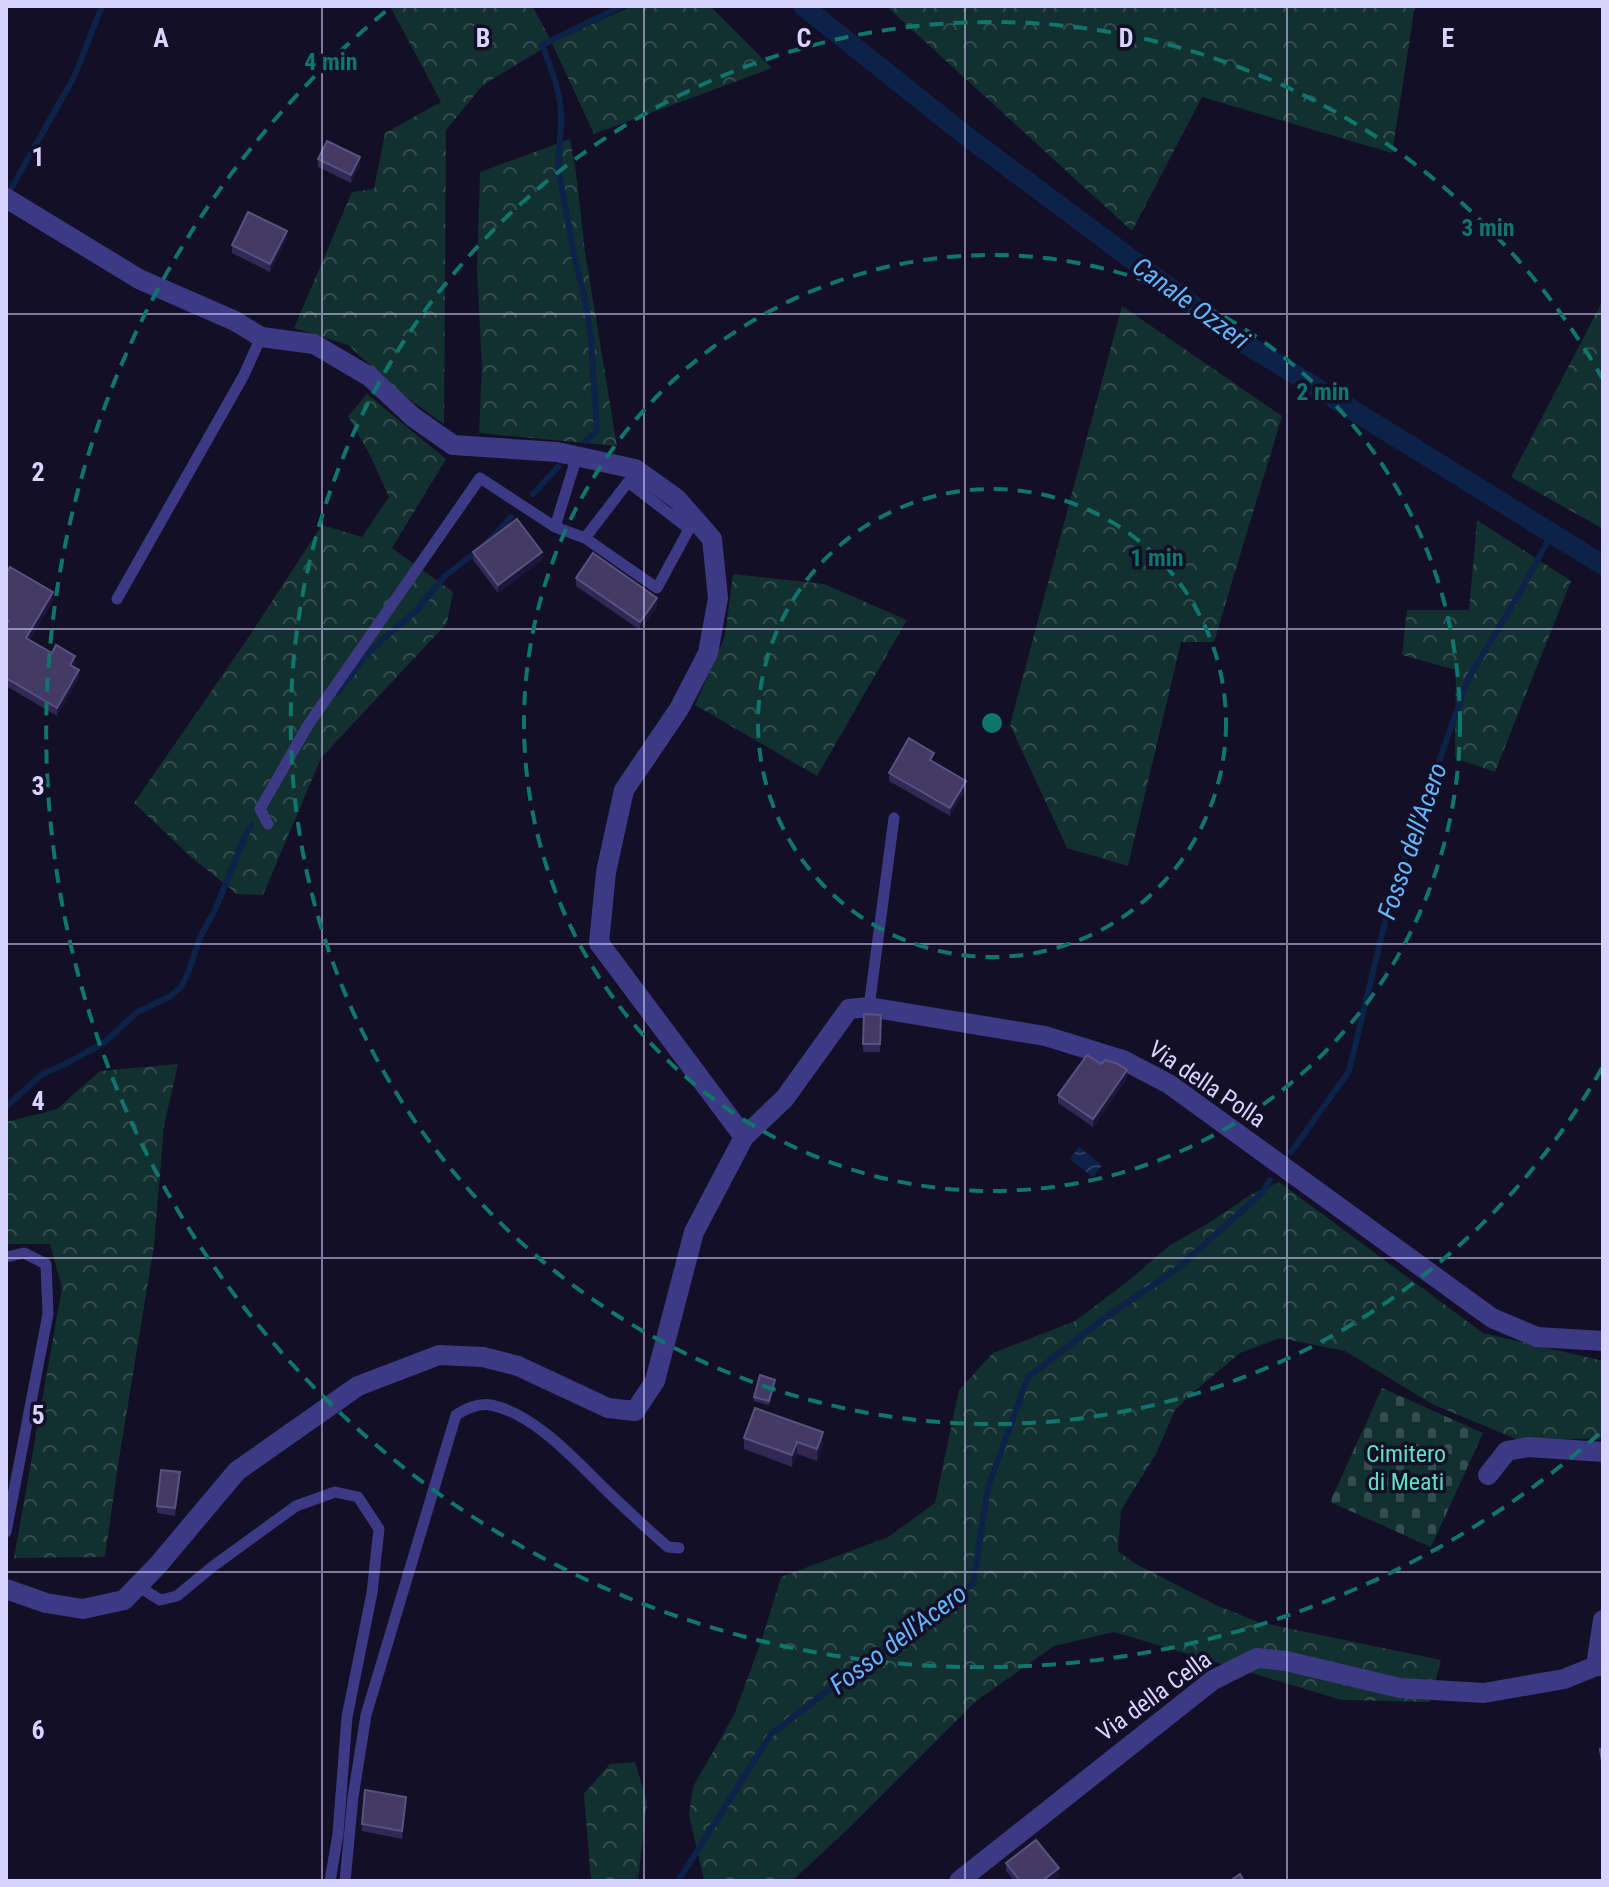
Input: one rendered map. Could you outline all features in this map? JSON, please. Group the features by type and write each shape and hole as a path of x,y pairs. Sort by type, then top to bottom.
{"street":[{"path":"6,198 139,279 235,321 261,337 314,344 370,377 413,417 453,445 557,452 635,469 677,499 712,539 718,598 708,653 679,709 624,790 606,872 599,943 744,1137"},
{"path":"6,1589 46,1603 83,1609 124,1600 158,1565 237,1471 358,1386 439,1355 483,1357 518,1366 608,1408 635,1411 655,1381 694,1232 744,1137 785,1098 849,1009 869,1007"},
{"name":"Via della Polla","path":"869,1007 1045,1036 1123,1060 1169,1084 1492,1318 1537,1337 1603,1341"},
{"path":"1488,1475 1507,1451 1528,1447 1603,1452"},
{"path":"1600,1666 1603,1620"},
{"name":"Via della Cella","path":"959,1881 1213,1680 1257,1658 1286,1661 1400,1688 1484,1693 1564,1679 1600,1666"}],"lane":[{"path":"117,599 244,375 261,337"},
{"path":"555,527 577,456"},
{"path":"268,824 260,809 308,725 480,478 555,527 585,538 657,588 689,529 628,482 585,538"},
{"path":"869,1007 894,818"},
{"path":"6,1257 24,1253 46,1264 48,1314 6,1532"},
{"path":"345,1881 353,1797 366,1715 456,1415 470,1407 488,1404 534,1425 668,1547 679,1548"},
{"path":"138,1586 160,1600 177,1596 296,1506 335,1492 358,1497 379,1529 372,1593 347,1717 338,1834 330,1881"}],"green space":[{"path":"390,6 532,6 552,42 632,6 710,6 772,68 594,134 552,43 483,85 446,130 444,424 399,392 348,345 294,328 352,192 374,189 385,133 441,102"},
{"path":"886,6 1415,6 1392,153 1202,97 1132,231"},
{"path":"570,139 617,446 479,433 482,366 477,272 480,172"},
{"path":"1603,300 1603,529 1511,477"},
{"path":"1122,306 1282,416 1214,642 1181,642 1128,866 1067,848 1010,725"},
{"path":"367,394 446,459 392,548 453,592 447,623 321,758 263,895 237,894 190,856 134,803 322,525 362,537 389,497 348,416"},
{"path":"1477,520 1571,581 1495,772 1455,758 1456,670 1402,655 1407,610 1469,610"},
{"path":"733,574 824,584 907,620 817,776 695,705 725,636"},
{"path":"178,1064 164,1126 154,1246 105,1557 14,1558 62,1288 50,1244 6,1244 6,1122 57,1109 100,1071"},
{"path":"1279,1182 1483,1333 1603,1361 1603,1438 1521,1441 1432,1404 1345,1351 1280,1338 1240,1353 1175,1410 1156,1454 1121,1510 1118,1551 1134,1563 1216,1605 1258,1622 1441,1660 1430,1702 1342,1700 1114,1632 1054,1646 976,1701 792,1881 704,1881 689,1814 693,1787 734,1715 781,1577 888,1537 935,1503 959,1390 993,1353 1075,1321 1170,1245 1252,1194"},
{"name":"Cimitero di Meati","path":"1382,1388 1483,1433 1431,1547 1330,1502"},
{"path":"635,1762 647,1802 638,1881 591,1881 584,1794 610,1764"}],"water":[{"path":"1079,1147 1102,1165 1093,1177 1070,1159"}],"building":[{"path":"327,141 360,157 351,175 318,159"},
{"path":"248,212 287,231 270,264 232,245"},
{"path":"517,519 542,552 498,585 473,552"},
{"path":"593,553 657,598 640,622 576,578"},
{"path":"10,567 53,592 26,638 52,653 56,645 75,656 70,665 79,670 57,708 6,678 6,625 9,621 6,619 6,574"},
{"path":"909,738 934,753 930,760 966,781 950,808 889,773"},
{"path":"864,1014 881,1015 880,1044 863,1044"},
{"path":"1087,1055 1101,1064 1105,1060 1127,1070 1093,1119 1058,1095"},
{"path":"760,1375 775,1380 769,1401 754,1397"},
{"path":"755,1408 823,1432 817,1449 797,1442 792,1455 744,1438"},
{"path":"161,1470 180,1472 175,1508 157,1506"},
{"path":"365,1790 406,1797 402,1831 362,1824"},
{"path":"1036,1840 1059,1868 1042,1881 1020,1881 1006,1863"},
{"path":"1240,1874 1244,1881 1230,1881"}],"waterway":[{"path":"12,187 74,77 102,6"},
{"path":"586,441 597,431 591,338 559,173 560,100 542,45 622,6"},
{"name":"Canale Ozzeri","path":"803,6 965,135 1241,341 1603,565"},
{"path":"533,494 558,467"},
{"path":"486,544 511,517"},
{"name":"Fosso dell'Acero","path":"1291,1152 1349,1071 1392,893 1469,677 1551,535"},
{"path":"337,693 366,656 418,609 444,577 477,551"},
{"path":"6,1107 41,1075 105,1042 137,1012 169,997 181,987 251,825"},
{"name":"Fosso dell'Acero","path":"678,1881 771,1734 973,1584 988,1487 1028,1377 1102,1320 1177,1269 1262,1193 1270,1180"}]}
